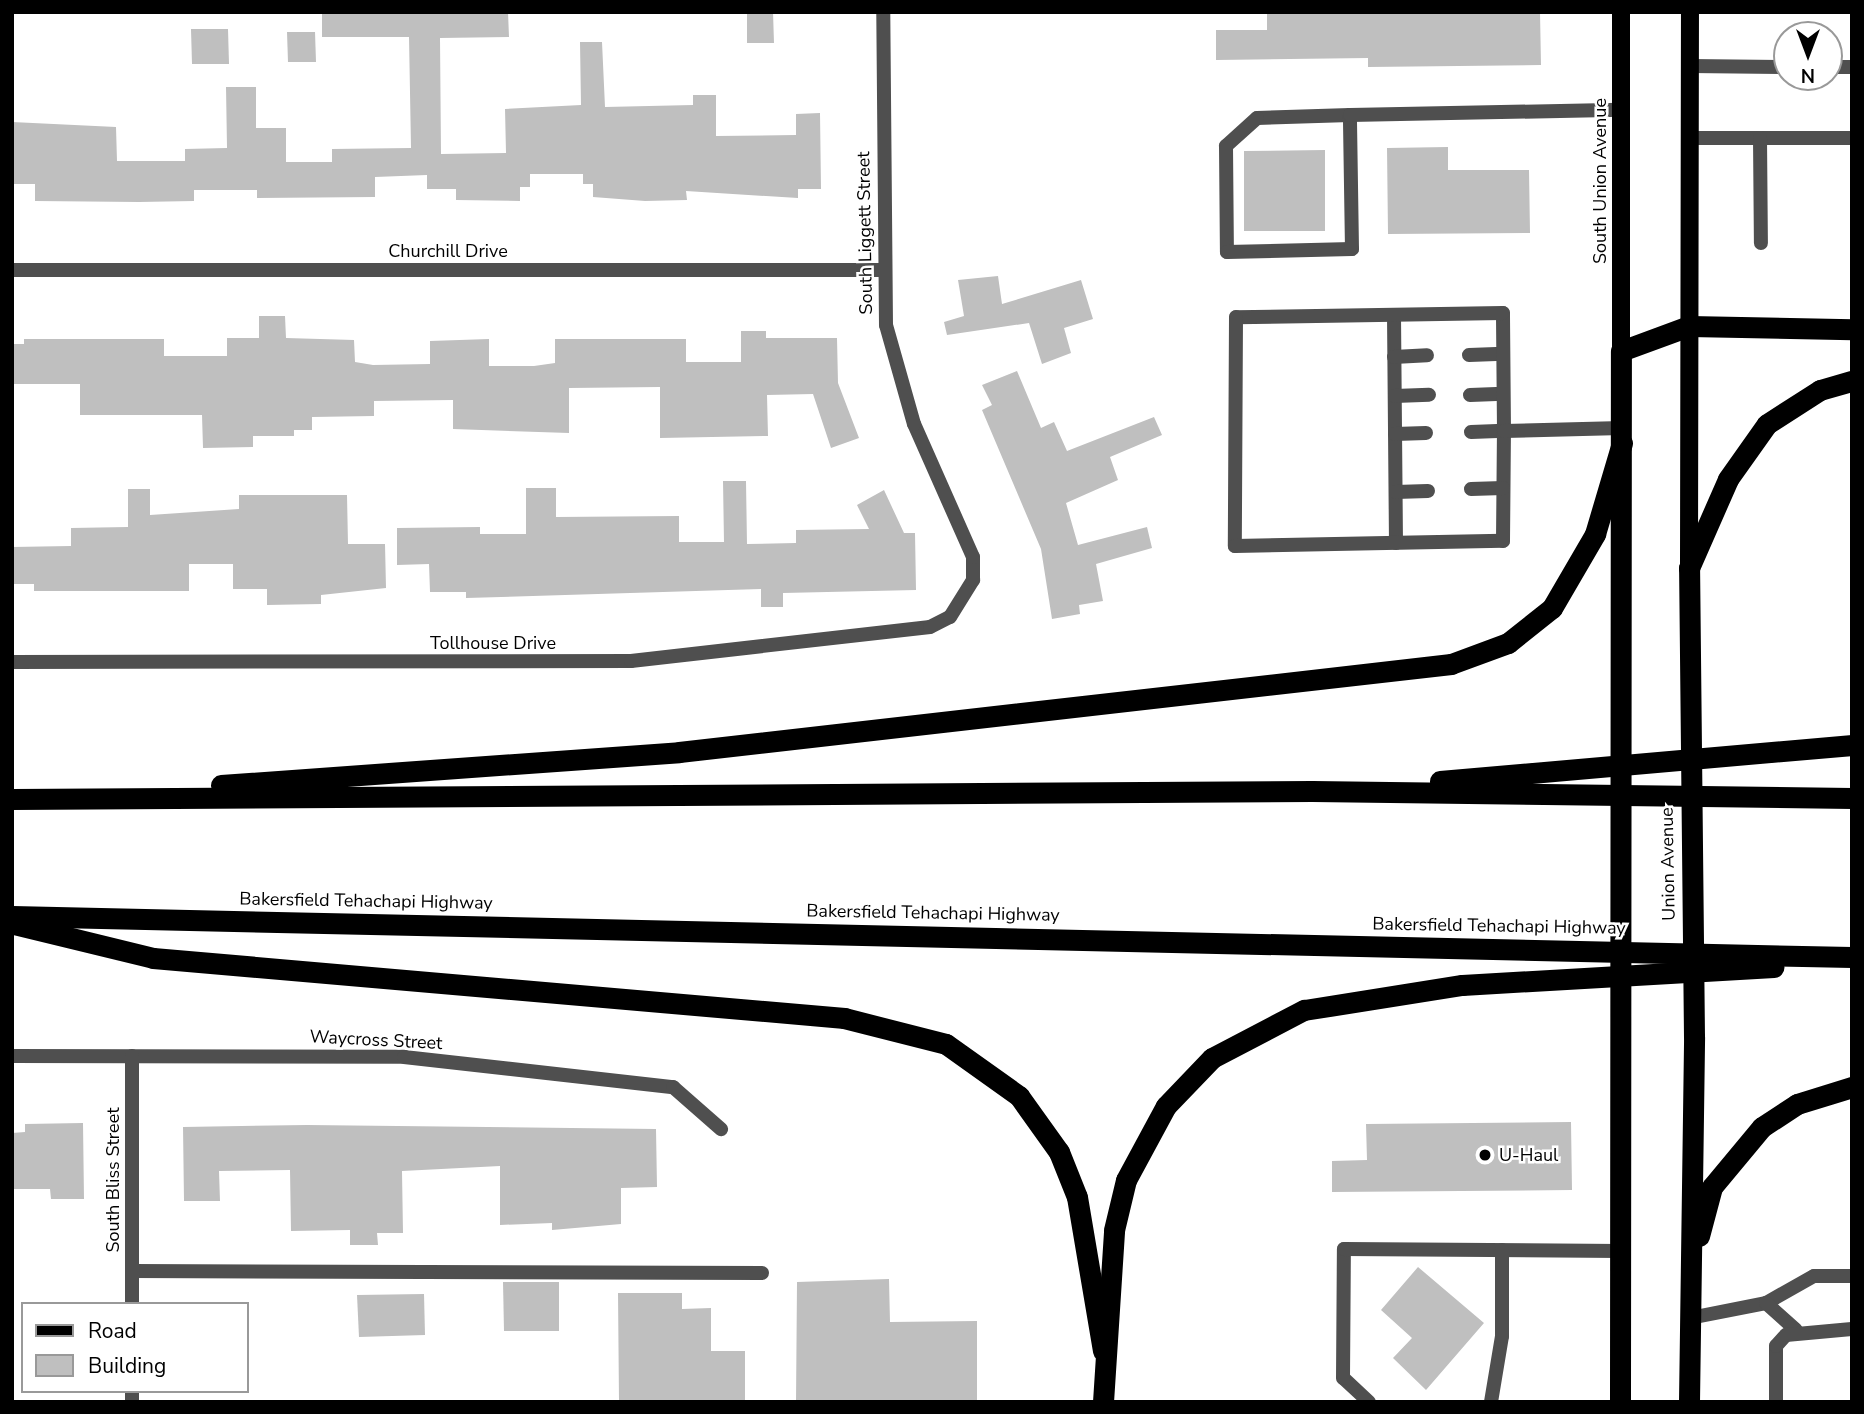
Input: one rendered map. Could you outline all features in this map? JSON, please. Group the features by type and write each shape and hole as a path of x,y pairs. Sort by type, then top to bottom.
{"highway":[{"path":"1620,1402 1623,703 1621,351 1689,326 1852,328"},
{"path":"1689,568 1728,479 1767,424 1820,390 1852,381"},
{"path":"20,799 679,752 1451,664 1508,643 1552,608 1595,534 1622,435"},
{"name":"Union Avenue","path":"1689,568 1688,693 1694,1037 1689,1402"},
{"path":"1312,791 1852,745"},
{"path":"20,799 1312,791 1852,798"},
{"name":"Bakersfield Tehachapi Highway","path":"12,915 1852,957"},
{"path":"12,924 153,958 844,1018 946,1044 1020,1096 1059,1152 1077,1197 1103,1351"},
{"path":"1103,1402 1103,1351 1114,1230 1142,1144 1184,1084 1255,1030 1304,1010 1462,985 1852,963"},
{"path":"1690,1265 1713,1187 1733,1156 1797,1104 1852,1087"}],"main road":[{"name":"South Union Avenue","path":"1621,12 1621,351"},
{"path":"1689,326 1690,12"},
{"name":"Union Avenue","path":"1689,326 1689,568"}],"street":[{"name":"South Liggett Street","path":"883,12 883,270 896,372 973,557 964,602"},
{"path":"1690,66 1773,67"},
{"path":"1350,114 1352,250 1227,252 1226,146 1257,118 1350,114 1621,110"},
{"path":"1689,138 1852,138"},
{"path":"1760,138 1761,243"},
{"name":"Churchill Drive","path":"12,270 883,270"},
{"path":"1503,313 1503,541 1235,546 1236,317 1394,315 1503,313"},
{"path":"1394,315 1396,543"},
{"path":"1469,355 1503,354"},
{"path":"1395,357 1427,355"},
{"path":"1470,395 1503,394"},
{"path":"1395,396 1429,395"},
{"path":"1471,432 1622,435"},
{"path":"1395,433 1426,433"},
{"path":"1471,489 1503,488"},
{"path":"1396,492 1428,491"},
{"name":"Tollhouse Drive","path":"12,662 631,661 930,627 964,602"},
{"name":"Waycross Street","path":"12,1056 404,1057 673,1087 721,1129"},
{"name":"South Bliss Street","path":"132,1056 132,1302"},
{"path":"1369,1402 1343,1378 1344,1249 1620,1251"},
{"path":"1491,1402 1502,1336 1502,1250"},
{"path":"132,1271 762,1273"},
{"path":"1690,1318 1766,1303 1814,1276 1852,1276"},
{"path":"1766,1303 1797,1330"},
{"path":"1776,1402 1776,1346 1797,1330 1852,1329"}],"building":[{"path":"322,12 508,12 509,37 440,38 441,154 506,153 505,109 581,105 580,42 602,42 605,107 693,105 693,95 716,95 716,136 796,135 796,114 820,113 821,189 798,189 798,198 686,191 687,200 645,201 593,197 593,184 583,184 583,174 530,174 530,187 520,187 520,201 456,200 456,189 427,189 427,175 375,177 375,197 257,198 257,190 194,190 194,201 139,202 35,201 35,184 12,184 12,122 116,127 117,161 185,161 185,149 227,148 226,87 256,87 256,128 286,128 286,162 332,162 332,149 411,148 409,37 322,37"},
{"path":"747,12 773,12 774,43 747,43"},
{"path":"1267,12 1540,12 1541,65 1368,67 1368,58 1216,60 1216,30 1267,30"},
{"path":"191,29 228,29 229,64 192,64"},
{"path":"287,32 315,32 316,62 288,62"},
{"path":"1448,147 1448,170 1529,170 1530,233 1388,234 1387,148"},
{"path":"1325,150 1325,231 1244,231 1244,151"},
{"path":"998,276 1002,304 1081,280 1093,319 1064,328 1071,353 1042,364 1029,323 947,335 944,322 964,316 958,280"},
{"path":"259,316 285,316 286,338 354,340 355,362 373,365 430,364 430,341 489,339 489,366 534,366 555,363 555,339 686,339 686,362 741,362 741,331 766,331 766,338 837,338 838,383 859,438 831,448 813,394 767,395 768,436 660,438 660,387 569,388 569,433 453,429 453,400 374,401 374,416 312,417 312,430 294,430 294,436 253,436 253,447 203,448 202,415 80,415 80,384 12,384 12,344 24,344 24,339 164,339 164,356 227,356 227,338 259,338"},
{"path":"1017,371 1041,428 1054,422 1067,451 1154,417 1162,435 1110,457 1118,480 1066,503 1078,545 1147,527 1152,548 1096,564 1103,601 1079,605 1080,614 1052,619 1041,549 982,410 992,405 982,385"},
{"path":"723,481 746,481 747,544 796,543 796,530 869,529 857,505 884,490 904,533 915,533 916,590 783,593 783,607 761,607 761,589 466,598 466,592 430,592 429,564 397,565 397,528 480,527 480,534 526,534 526,488 556,488 556,517 679,516 679,542 724,542"},
{"path":"128,489 150,489 150,515 239,509 239,495 347,495 348,544 385,544 386,588 321,595 321,604 267,605 267,589 233,589 233,564 189,564 189,591 34,591 34,584 12,584 12,547 71,546 71,528 128,527"},
{"path":"1571,1122 1572,1190 1332,1192 1332,1161 1367,1160 1366,1124"},
{"path":"83,1123 84,1199 51,1199 50,1189 12,1189 12,1133 25,1132 25,1124"},
{"path":"307,1125 656,1129 657,1187 621,1188 621,1224 552,1230 552,1223 500,1225 500,1166 402,1171 403,1233 377,1233 378,1245 350,1245 350,1230 291,1231 290,1170 219,1171 220,1201 184,1201 183,1127"},
{"path":"1418,1267 1484,1323 1426,1390 1393,1358 1412,1338 1381,1310"},
{"path":"889,1279 890,1322 977,1321 977,1402 796,1402 797,1282"},
{"path":"503,1282 559,1282 559,1331 504,1331"},
{"path":"618,1293 682,1293 682,1309 711,1308 711,1351 745,1351 745,1402 619,1402"},
{"path":"424,1294 425,1335 359,1337 357,1295"}],"place":[{"name":"U-Haul","path":"1485,1155"}]}
